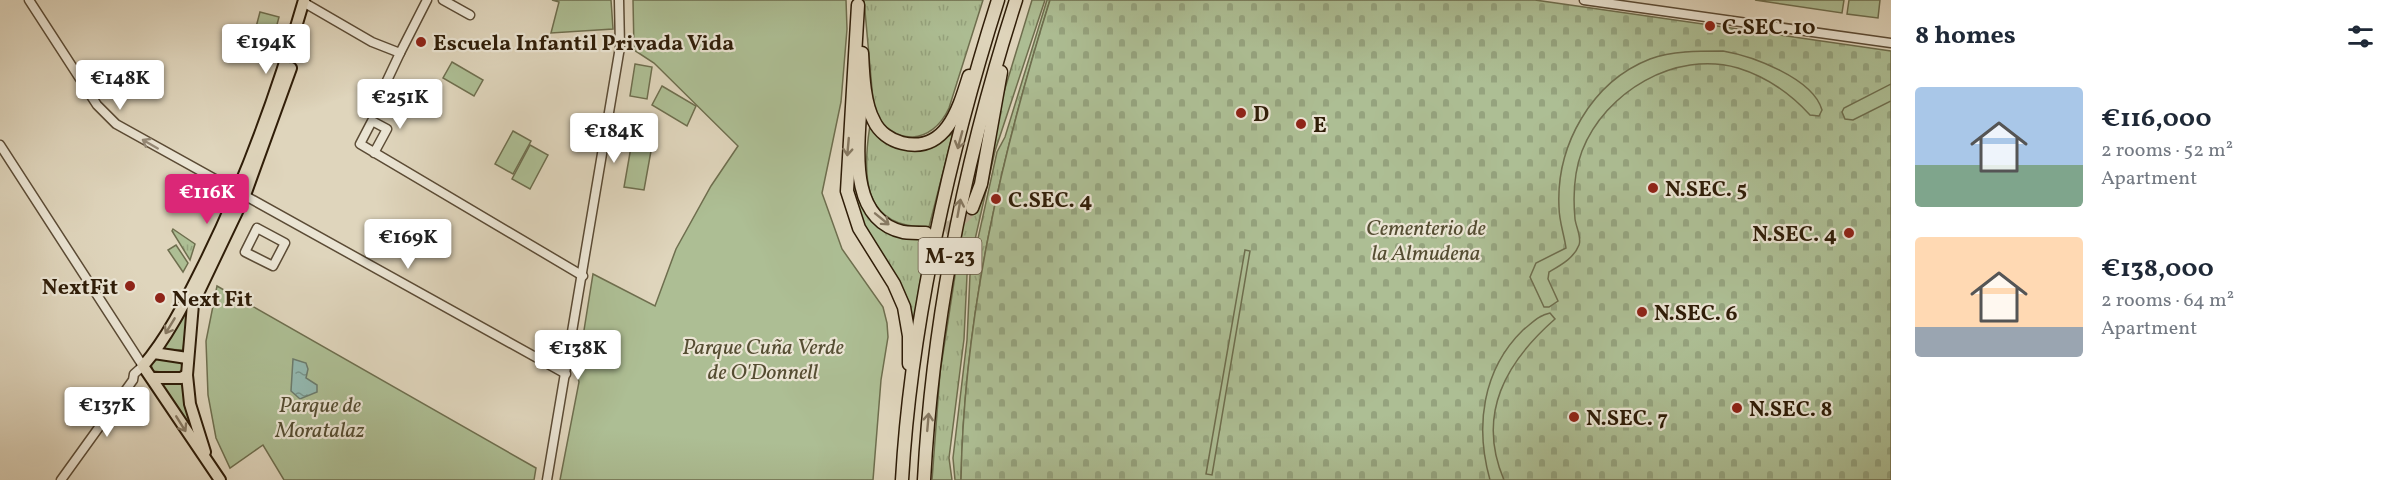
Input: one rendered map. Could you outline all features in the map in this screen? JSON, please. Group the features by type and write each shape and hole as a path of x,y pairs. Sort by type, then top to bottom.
{"highway":[{"name":"M-23","path":"924,480 932,377 955,227 983,104 1016,0"},
{"name":"M-23","path":"902,480 909,405 923,311 945,193 998,1"},
{"path":"857,3 862,63 870,112 879,129 902,143 915,144 930,141 949,127 958,111 983,29 998,1"},
{"path":"857,3 847,157 847,191 859,228 894,284 904,307 909,336 909,405"},
{"path":"972,208 981,184 993,106 1004,57 1004,36"},
{"path":"862,63 858,174 862,194 875,214 888,225 902,232 926,233"}],"main road":[{"path":"212,469 197,431 187,375 193,304 280,104 307,1"},
{"path":"220,480 143,366 154,353 187,297 241,194"},
{"path":"154,353 180,355 187,358"},
{"path":"153,378 181,378 187,375"}],"street":[{"path":"29,0 97,105 112,121 566,374"},
{"path":"376,104 427,0"},
{"path":"443,0 470,15"},
{"path":"546,480 583,276 621,39 619,0"},
{"path":"1584,0 1891,43"},
{"path":"307,1 372,42 400,53"},
{"path":"374,153 387,129 372,121 360,144 374,153 583,276"},
{"path":"0,145 143,366 134,374 133,380 61,480"},
{"path":"257,228 285,243 273,266 245,252 257,228"},
{"path":"132,347 141,353 154,353"},
{"path":"133,380 143,376 153,378"}],"green space":[{"path":"552,0 611,0 613,29 551,33 559,2"},
{"name":"Parque Cuña Verde de O'Donnell","path":"633,0 846,0 847,29 841,102 822,193 842,249 883,307 887,323 888,337 881,380 873,480 560,480 579,382 577,374 593,274 655,306 676,249 711,186 738,146 654,63 634,50"},
{"path":"864,0 983,0 949,108 942,120 923,135 902,136 882,123 874,111"},
{"path":"1032,0 1045,0 995,151 967,275 964,339 949,458 952,480 932,480 940,373 963,224 975,211 1000,105"},
{"path":"1047,0 1050,0 1016,118 988,237 969,358 961,480 955,480 953,458 967,340 970,275 997,152 1005,137"},
{"name":"Cementerio de la Almudena","path":"1050,0 1535,0 1891,51 1891,480 961,480 969,358 988,237 1016,118"},
{"path":"1755,0 1844,0 1842,13"},
{"path":"1849,0 1880,0 1878,18 1847,14"},
{"path":"260,12 279,17 275,32 256,27"},
{"path":"256,29 275,33 271,48 252,43"},
{"path":"1723,51 1765,63 1794,79 1816,98 1822,110 1819,116 1810,115 1786,93 1759,76 1738,68 1714,64 1690,65 1667,71 1625,94 1607,111 1593,130 1582,151 1577,167 1574,193 1575,219 1580,242 1577,250 1570,257 1549,272 1548,279 1558,301 1549,307 1544,307 1530,277 1536,263 1566,248 1559,212 1564,161 1571,139 1594,100 1610,83 1629,69 1650,59 1676,53"},
{"path":"452,62 483,80 474,96 443,78"},
{"path":"635,64 652,67 647,99 630,96"},
{"path":"1891,84 1891,101 1853,120 1845,119 1842,112 1844,108"},
{"path":"662,86 696,106 687,126 652,105"},
{"path":"870,125 872,128 931,147 953,133 929,227 907,225 890,219 879,209 871,196 866,163"},
{"path":"513,131 531,141 513,174 495,164"},
{"path":"530,145 548,155 530,189 512,179"},
{"path":"631,147 651,151 644,190 624,187"},
{"path":"851,157 865,209 928,237 913,324 906,297 857,215 850,190"},
{"path":"173,229 195,244 190,260 172,231"},
{"path":"176,245 188,263 183,272 168,250"},
{"path":"1245,250 1250,251 1212,475 1206,474"},
{"name":"Parque de Moratalaz","path":"217,286 536,468 534,480 284,480 263,445 230,468 216,438 208,395 206,341"},
{"path":"188,308 183,350 163,349"},
{"path":"1550,313 1555,319 1522,353 1501,391 1495,411 1493,433 1496,456 1504,480 1490,480 1485,460 1483,420 1491,381 1498,363 1509,346 1523,330"},
{"path":"158,358 180,361 183,368 178,374 153,371 151,364"},
{"path":"183,383 194,435 160,384"}],"water":[{"path":"293,359 306,363 308,369 306,378 317,385 317,392 300,399 291,391"}],"tunnel":[{"path":"927,233 952,225 972,208"}],"place":[{"name":"C.SEC. 10","path":"1710,26"},
{"name":"Escuela Infantil Privada Vida","path":"421,42"},
{"name":"D","path":"1241,113"},
{"name":"E","path":"1301,124"},
{"name":"N.SEC. 5","path":"1653,188"},
{"name":"C.SEC. 4","path":"996,199"},
{"name":"N.SEC. 4","path":"1849,233"},
{"name":"NextFit","path":"130,286"},
{"name":"Next Fit","path":"160,298"},
{"name":"N.SEC. 6","path":"1642,312"},
{"name":"N.SEC. 8","path":"1737,408"},
{"name":"N.SEC. 7","path":"1574,417"}]}
